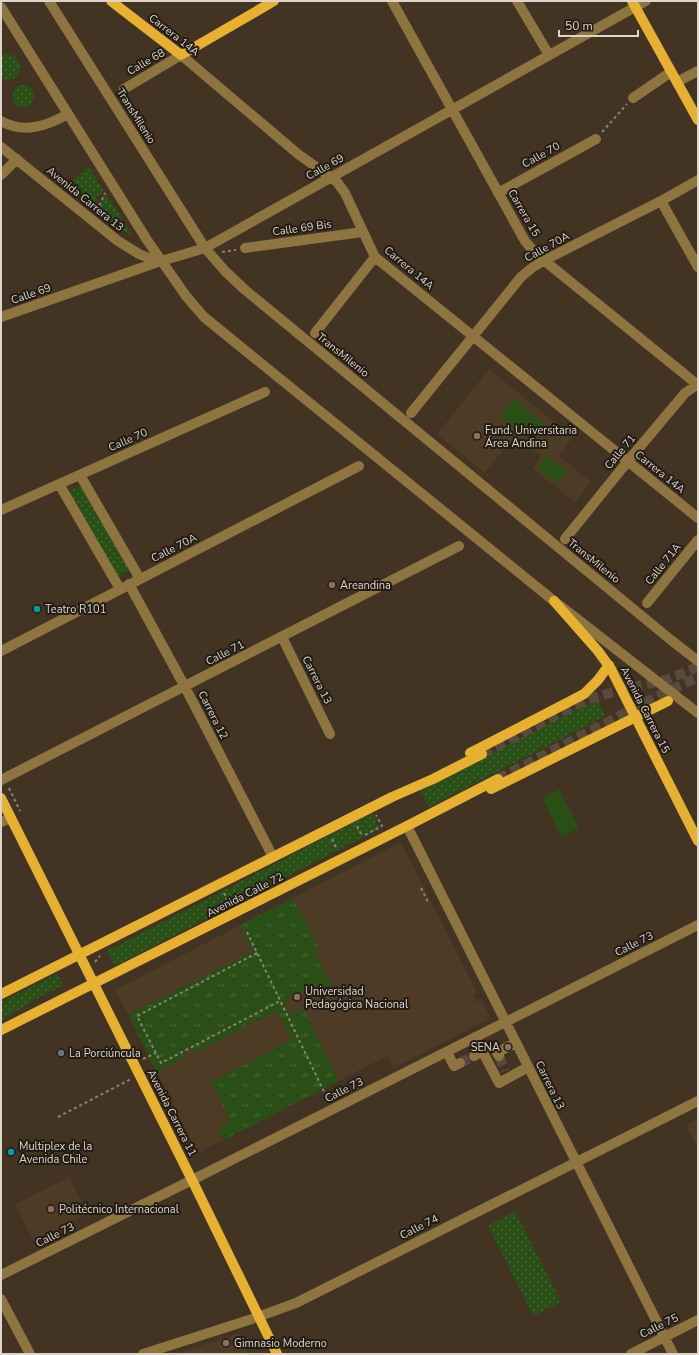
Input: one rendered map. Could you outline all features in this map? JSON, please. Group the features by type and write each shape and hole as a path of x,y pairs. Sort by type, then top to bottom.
{"main road":[{"name":"Carrera 14A","path":"111,1 181,56"},
{"path":"181,56 274,1"},
{"path":"633,4 698,120"},
{"name":"Avenida Carrera 15","path":"554,601 609,665 698,841"},
{"path":"392,797 427,775 578,697 596,682 609,665"},
{"path":"407,826 449,810 668,701"},
{"name":"Avenida Calle 72","path":"1,994 392,797 433,779 482,754"},
{"name":"Avenida Calle 72","path":"1,1030 498,779"},
{"name":"Avenida Carrera 11","path":"1,798 192,1180 277,1354"}],"street":[{"name":"TransMilenio","path":"49,1 205,248 225,272 698,661"},
{"name":"Carrera 15","path":"392,1 525,241 543,261 698,384"},
{"path":"517,1 549,55"},
{"name":"Calle 69","path":"1,317 159,262 205,248 549,55 633,4 646,1"},
{"path":"1,7 159,262 195,306 216,327 554,601 698,713"},
{"name":"Calle 68","path":"124,89 181,56"},
{"name":"Carrera 14A","path":"181,56 298,154 331,177 345,193 376,257 698,518"},
{"path":"677,82 698,71"},
{"path":"633,98 671,72"},
{"path":"1,121 18,126 43,126 68,114"},
{"name":"Calle 70","path":"498,193 596,139"},
{"name":"Avenida Carrera 13","path":"1,147 127,248 159,262"},
{"path":"1,175 17,159"},
{"name":"Calle 70A","path":"411,414 521,277 533,267 661,201 698,180"},
{"path":"661,201 698,267"},
{"name":"Calle 69 Bis","path":"245,248 363,232"},
{"path":"315,333 376,257"},
{"name":"Calle 71","path":"565,539 628,461 686,393 698,384"},
{"name":"Calle 70","path":"1,510 265,392"},
{"name":"Calle 70A","path":"1,651 359,466"},
{"path":"80,475 140,579"},
{"name":"Carrera 12","path":"59,484 185,687 273,857"},
{"name":"Calle 71A","path":"647,603 698,540"},
{"name":"Calle 71","path":"1,780 459,546"},
{"name":"Carrera 13","path":"282,637 330,734"},
{"path":"1,822 11,818"},
{"name":"Carrera 13","path":"407,826 673,1354"},
{"name":"Calle 73","path":"1,1275 447,1052 698,924"},
{"path":"475,1037 478,1054 499,1083 507,1075 528,1067"},
{"path":"498,1054 516,1042"},
{"path":"447,1052 454,1066 460,1064"},
{"name":"Calle 74","path":"143,1354 258,1317 296,1303 698,1101"},
{"path":"1,1299 30,1354"},
{"name":"Calle 75","path":"631,1354 698,1320"}],"path":[{"path":"596,139 633,98"},
{"path":"92,221 108,189"},
{"path":"220,253 245,248"},
{"path":"375,813 382,826"},
{"path":"355,823 362,836"},
{"path":"330,836 337,849"},
{"path":"421,888 428,902"},
{"path":"223,892 230,905"},
{"path":"246,932 329,1103"},
{"path":"257,953 137,1016 161,1063 280,1001"},
{"path":"134,1064 156,1053"},
{"path":"58,1117 132,1079"}],"shaded area":[{"name":"Fund. Universitaria Área Andina","path":"489,369 573,437 559,456 591,482 575,502 533,469 541,456 515,436 485,473 437,434"},
{"name":"Universidad Pedagógica Nacional","path":"401,842 477,993 473,995 477,1002 481,1000 491,1018 394,1068 387,1056 198,1153 115,990"},
{"path":"698,1119 698,1149 686,1125"},
{"name":"Politécnico Internacional","path":"69,1177 87,1214 33,1241 15,1204"},
{"name":"Gimnasio Moderno","path":"239,1333 249,1354 176,1354"}],"green space":[{"path":"1,55 12,55 20,64 18,74 14,78 8,80 1,79"},
{"path":"23,85 31,88 34,96 31,104 23,107 15,104 12,96 15,88"},
{"path":"88,166 103,190 101,194 96,197 97,203 94,208 67,187"},
{"path":"105,193 122,219 122,223 125,223 131,234 129,235 98,211"},
{"path":"514,399 547,427 533,444 500,417"},
{"path":"546,455 567,471 558,484 537,468"},
{"path":"82,486 130,570 118,577 68,493 69,491"},
{"path":"598,701 606,716 429,807 420,791 577,709"},
{"path":"559,789 579,828 561,837 542,798"},
{"path":"372,813 379,829 115,966 107,951"},
{"path":"293,898 319,948 314,951 334,990 326,994 320,982 284,1001 291,1015 303,1009 339,1081 224,1140 218,1129 231,1122 211,1082 292,1040 277,1011 255,1022 254,1020 244,1025 245,1027 194,1053 192,1048 183,1053 185,1057 157,1072 128,1015 253,951 240,925"},
{"path":"57,974 63,985 34,1000 1,1021 1,1002"},
{"path":"515,1211 561,1302 533,1316 488,1226"}],"tunnel":[{"path":"482,754 589,699 624,689 666,680 698,667"},
{"path":"498,779 656,697 698,677"},
{"path":"460,1063 474,1056"},
{"path":"499,1056 505,1071"}],"place":[{"name":"Fund. Universitaria Área Andina","path":"477,436"},
{"name":"Areandina","path":"332,585"},
{"name":"Teatro R101","path":"37,609"},
{"name":"Universidad Pedagógica Nacional","path":"297,997"},
{"name":"SENA","path":"508,1047"},
{"name":"La Porciúncula","path":"61,1053"},
{"name":"Multiplex de la Avenida Chile","path":"11,1152"},
{"name":"Politécnico Internacional","path":"51,1209"},
{"name":"Gimnasio Moderno","path":"226,1343"}]}
